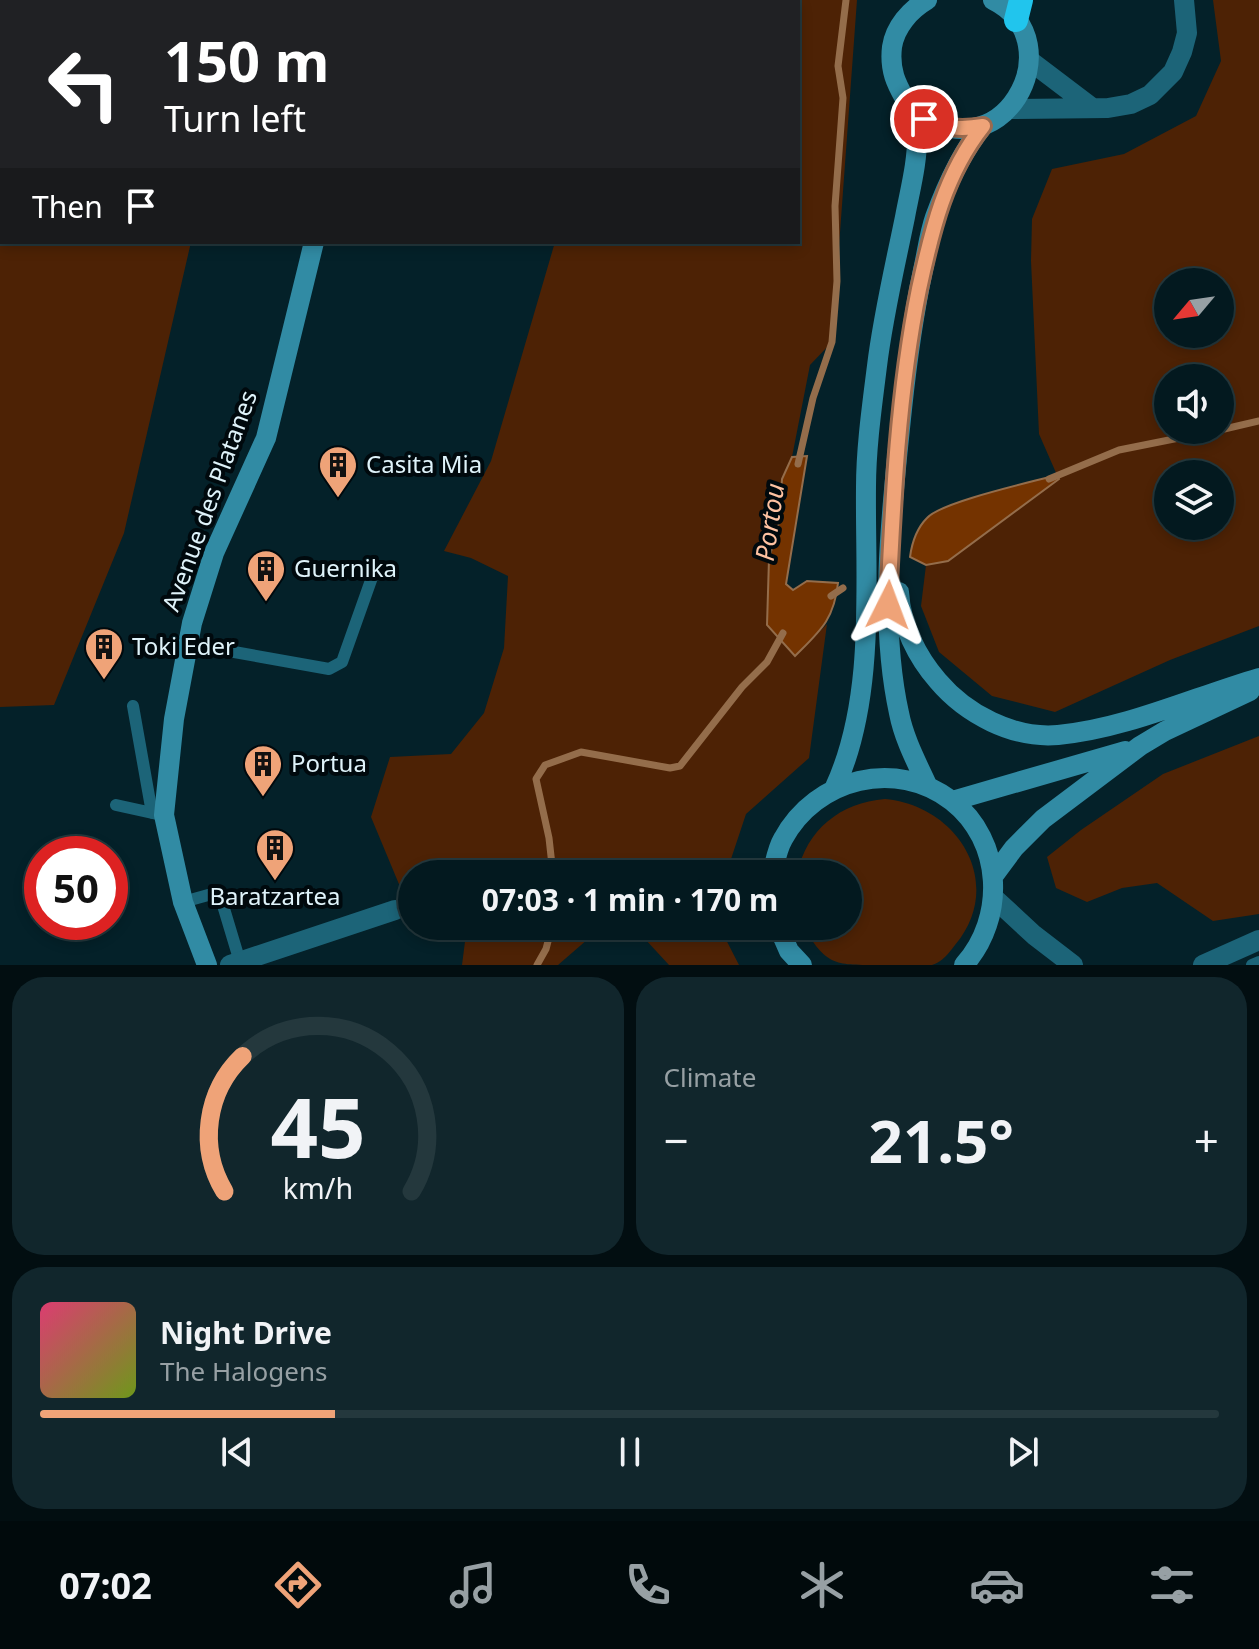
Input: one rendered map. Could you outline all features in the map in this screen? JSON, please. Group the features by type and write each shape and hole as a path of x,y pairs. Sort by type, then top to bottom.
{"main road":[{"path":"927,0 916,6 901,22 892,43 891,66 896,87 909,106 924,119 943,127 963,129 983,126"},
{"path":"928,787 901,723 892,660 888,605 894,484 909,336 934,220 967,145 983,126 1009,109 1023,87 1029,60 1018,10 993,0"},
{"path":"835,787 847,761 862,675 867,468 877,365 914,170 917,131 909,106"},
{"name":"Avenue des Platanes","path":"207,965 183,902 158,814 189,644 214,553 266,438 314,244"},
{"path":"894,484 900,608 910,637 926,667 945,689 971,710 999,725 1056,735 1122,723 1259,678"},
{"path":"994,875 1020,841 1043,819 1140,746 1259,687"},
{"path":"952,801 1140,746"},
{"path":"776,860 782,840 804,809 835,787 866,778 897,778 928,787 952,801 972,822 986,848 994,875 994,898 988,927 975,953 964,965"},
{"path":"784,940 789,951 802,965"}],"street":[{"path":"1009,109 1108,108 1131,104 1150,95 1173,72 1187,33 1184,0"},
{"path":"1029,60 1091,107"},
{"path":"994,898 1073,965"},
{"path":"235,963 395,910"},
{"path":"1203,965 1259,940"}],"lane":[{"path":"189,644 329,669 342,662 375,569"},
{"path":"116,805 158,814 133,706"},
{"path":"183,902 219,892 235,963"},
{"path":"1252,965 1259,962"}],"shaded area":[{"path":"800,0 857,0 832,342 810,365 792,457 782,479 779,522 769,559 767,625 795,656 827,624 809,758 746,814 731,860 398,860 398,882 371,817 390,757 451,754 484,713 504,648 508,576 471,558 444,551 491,461 554,244 800,244"},
{"path":"1213,0 1259,0 1259,626 1170,660 1055,712 992,696 939,652 921,606 926,565 948,561 1057,475 1039,434 1032,219 1052,169 1124,154 1196,116 1221,61"},
{"path":"0,244 191,244 124,533 54,705 0,707"},
{"path":"807,456 786,584 793,590 807,581 838,583 829,616 819,632 795,656 767,625 769,559 779,522 782,479 792,457"},
{"path":"1057,475 1059,479 948,561 926,565 910,557 917,531 936,512 968,499"},
{"path":"1259,736 1259,914 1213,921 1157,883 1122,888 1087,902 1056,888 1047,857 1081,830 1163,774"},
{"path":"885,799 911,805 934,816 953,832 967,852 975,874 976,897 970,922 948,954 932,965 841,963 825,955 812,940 862,940 862,860 801,860 817,832 828,821 854,806"},
{"path":"465,940 587,940 558,965 462,965"},
{"path":"646,940 726,940 739,965 669,965"}],"waterway":[{"name":"Portou","path":"798,464 813,398 832,342 837,281 835,206 843,98 838,66 846,0"},
{"path":"1234,427 1259,421"},
{"path":"1049,479 1119,450 1154,443"},
{"path":"831,596 843,588"},
{"name":"Portou","path":"551,860 536,779 545,765 581,752 670,768 680,766 742,687 767,662 783,633"},
{"name":"Portou","path":"537,965 548,940"}],"place":[{"name":"Casita Mia","path":"338,499"},
{"name":"Guernika","path":"266,603"},
{"name":"Toki Eder","path":"104,681"},
{"name":"Portua","path":"263,798"},
{"name":"Baratzartea","path":"275,882"}],"route":[{"path":"888,605 894,484 909,336 934,220 967,145 983,126 963,129 943,127 924,119"}]}
